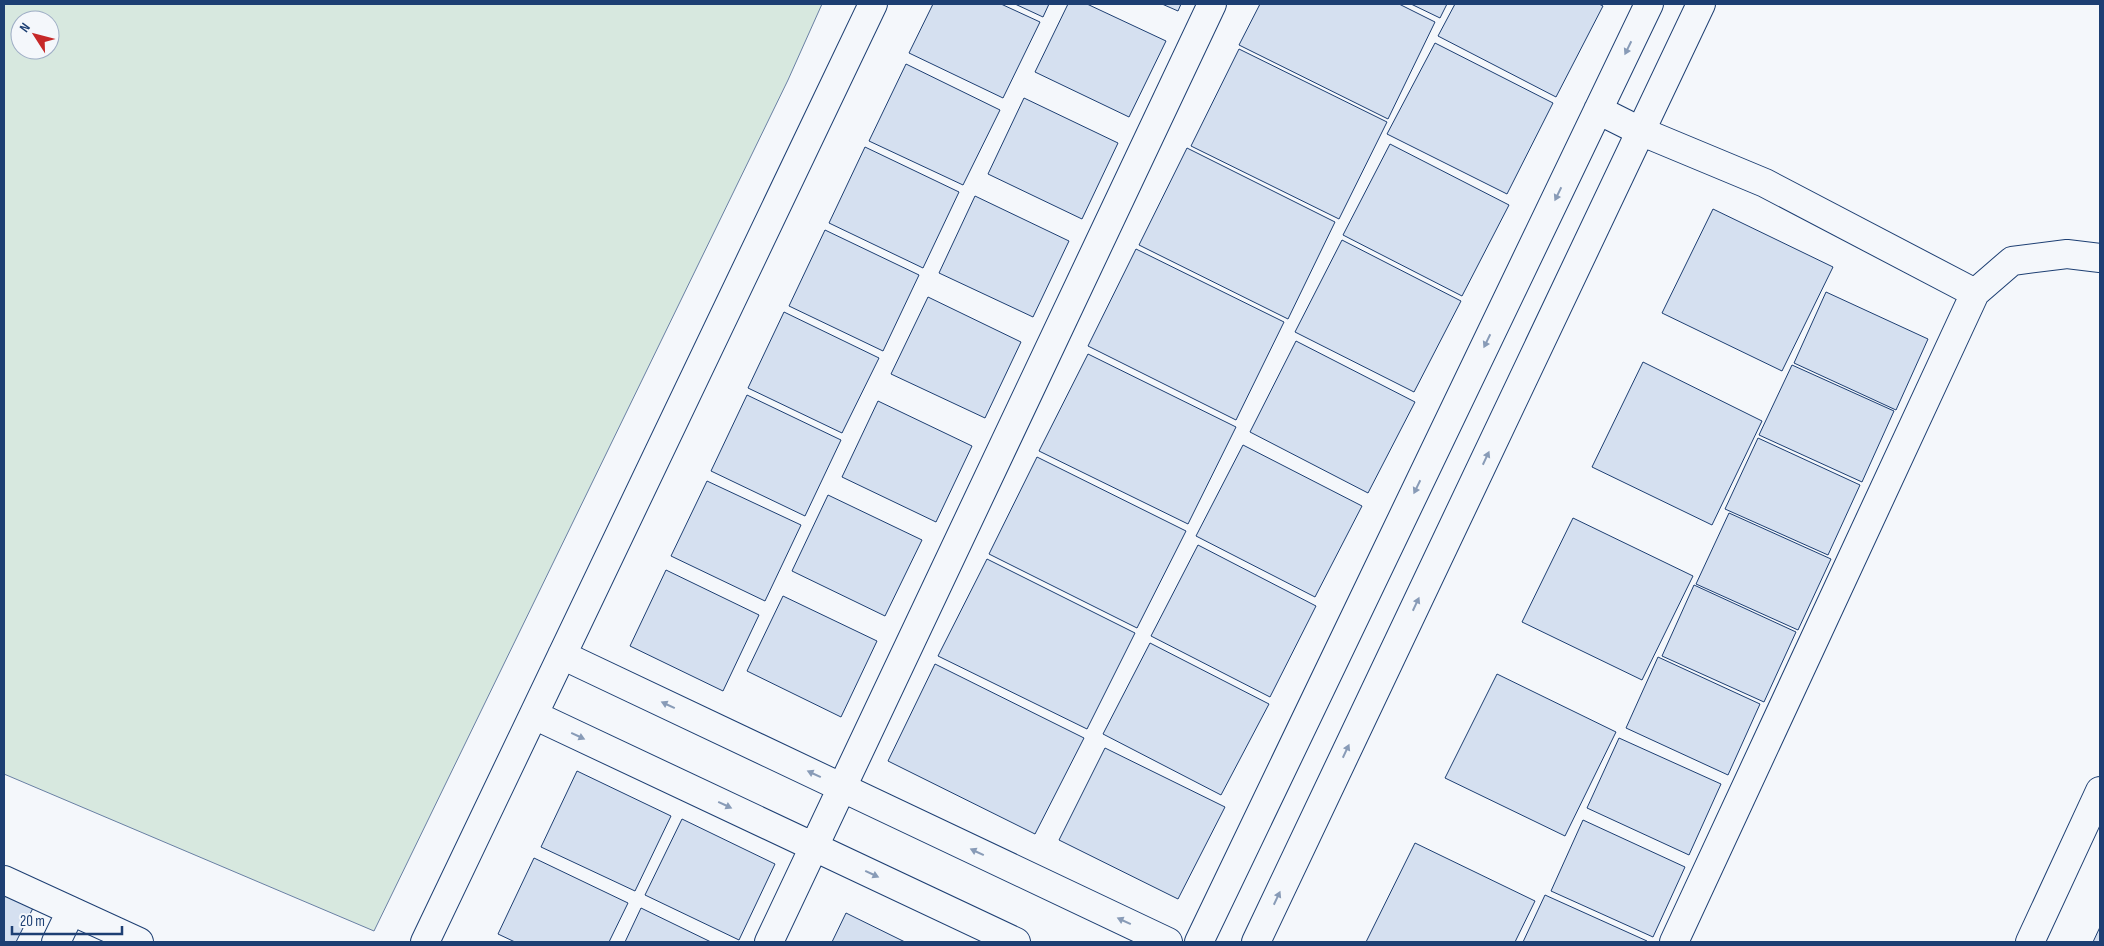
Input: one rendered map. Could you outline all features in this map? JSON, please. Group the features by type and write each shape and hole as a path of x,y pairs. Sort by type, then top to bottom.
{"street":[{"path":"425,942 873,4"},
{"path":"769,942 1212,4"},
{"path":"1199,942 1649,4"},
{"path":"1256,942 1701,4"},
{"path":"1598,110 1640,131 1765,183 1976,293"},
{"path":"1674,942 1976,293 2012,261 2068,254 2100,258"},
{"path":"562,655 1168,942"},
{"path":"534,715 1016,942"},
{"path":"2030,942 2100,791"},
{"path":"4,880 139,942"},
{"path":"56,942 71,911"}],"shaded area":[{"path":"4,4 822,4 788,80 374,931 4,774"}],"building":[{"path":"933,4 1001,4 1040,22 1003,98 909,53"},
{"path":"1015,4 1049,4 1043,17"},
{"path":"1068,4 1087,4 1166,41 1129,117 1035,72"},
{"path":"1162,4 1181,4 1178,11"},
{"path":"1260,4 1399,4 1435,22 1388,119 1239,45"},
{"path":"1411,4 1447,4 1440,18"},
{"path":"1455,4 1599,4 1603,6 1556,97 1438,36"},
{"path":"1435,43 1553,103 1507,194 1387,134"},
{"path":"1239,49 1387,122 1339,219 1191,146"},
{"path":"906,64 1000,110 963,185 869,141"},
{"path":"1024,98 1118,143 1082,219 988,174"},
{"path":"1390,144 1509,205 1462,296 1343,235"},
{"path":"865,147 959,192 923,268 829,223"},
{"path":"1187,148 1335,222 1288,319 1139,245"},
{"path":"975,196 1069,241 1033,317 939,273"},
{"path":"1713,209 1833,267 1782,371 1662,313"},
{"path":"825,230 919,275 883,351 789,306"},
{"path":"1342,240 1461,301 1414,392 1295,332"},
{"path":"1136,249 1284,322 1236,420 1088,346"},
{"path":"1826,292 1928,339 1896,410 1794,363"},
{"path":"928,297 1021,342 985,418 891,374"},
{"path":"784,312 879,358 842,433 748,388"},
{"path":"1296,341 1415,402 1368,493 1250,432"},
{"path":"1088,354 1236,427 1188,524 1039,451"},
{"path":"1643,362 1762,421 1712,525 1592,467"},
{"path":"1792,365 1894,411 1862,482 1759,435"},
{"path":"747,395 841,440 805,516 711,471"},
{"path":"878,401 972,446 936,522 842,477"},
{"path":"1758,438 1860,485 1828,555 1725,509"},
{"path":"1243,445 1362,506 1315,597 1196,536"},
{"path":"1037,457 1186,531 1137,628 989,554"},
{"path":"707,481 801,525 765,601 671,556"},
{"path":"828,495 922,540 885,616 792,571"},
{"path":"1729,513 1831,559 1798,630 1696,584"},
{"path":"1573,518 1693,576 1642,680 1522,622"},
{"path":"1198,545 1316,606 1270,697 1151,636"},
{"path":"987,559 1135,633 1087,729 938,656"},
{"path":"666,570 759,615 723,691 630,646"},
{"path":"1694,585 1796,632 1764,702 1662,656"},
{"path":"783,596 877,641 841,717 747,671"},
{"path":"1150,643 1269,704 1221,795 1103,734"},
{"path":"1658,657 1760,704 1728,775 1626,728"},
{"path":"935,664 1084,738 1035,834 888,761"},
{"path":"1497,674 1616,732 1565,836 1445,778"},
{"path":"1619,738 1721,784 1689,855 1587,808"},
{"path":"1105,748 1225,807 1178,899 1059,840"},
{"path":"577,771 671,816 635,891 541,847"},
{"path":"682,819 775,864 739,940 645,895"},
{"path":"1583,820 1685,867 1653,937 1551,891"},
{"path":"1415,843 1535,901 1515,942 1366,942"},
{"path":"534,858 628,903 609,942 515,942 498,934"},
{"path":"4,891 34,906 16,942 4,942"},
{"path":"1545,895 1647,941 1647,942 1523,942"},
{"path":"641,908 711,942 625,942"},
{"path":"846,913 905,942 832,942"},
{"path":"2100,927 2100,942 2093,942"}]}
